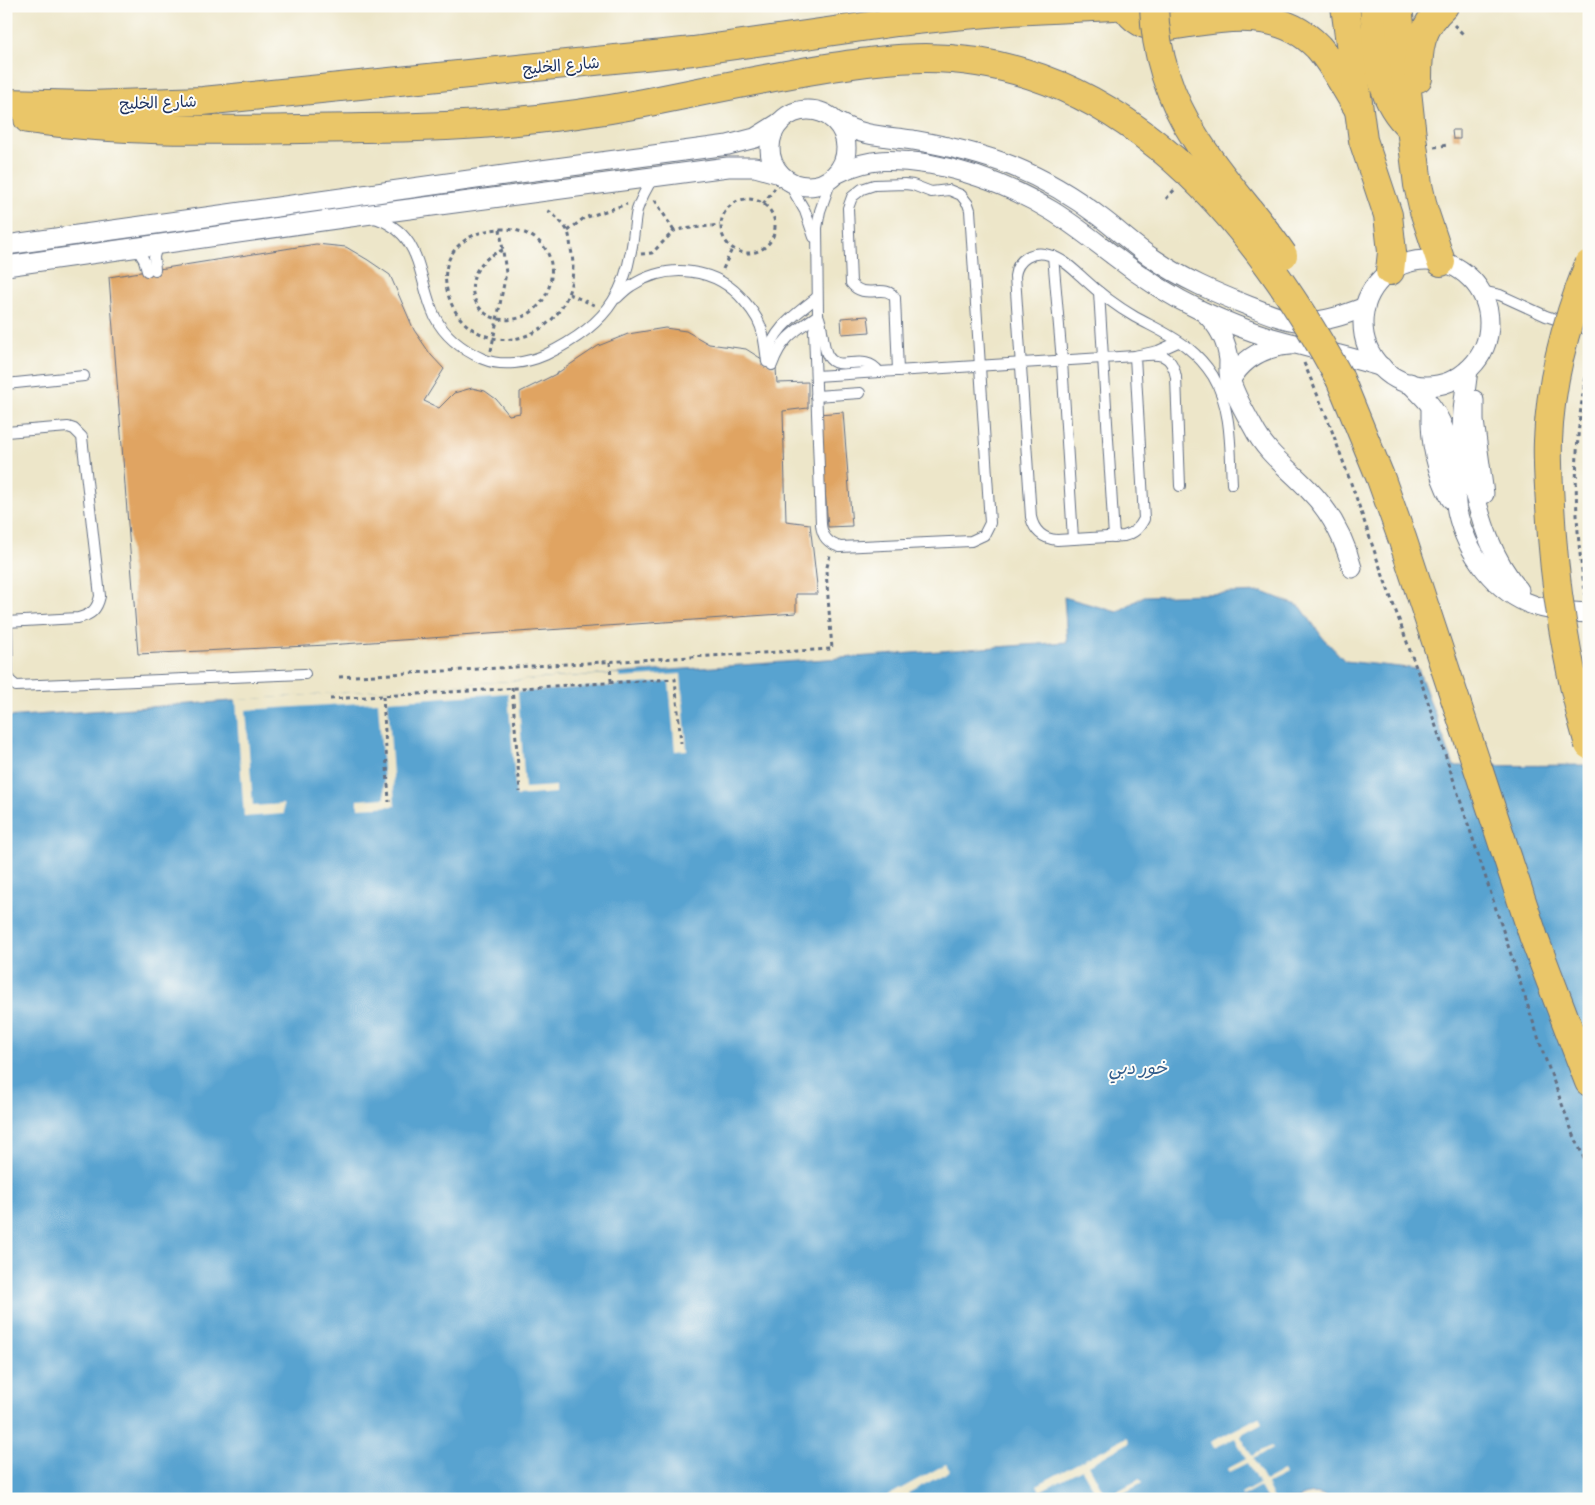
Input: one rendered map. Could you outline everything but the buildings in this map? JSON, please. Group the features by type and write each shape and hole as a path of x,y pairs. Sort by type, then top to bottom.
{"main road":[{"name":"شارع الخليج","path":"6,103 89,105 203,101 694,51 888,23 953,16 1114,6"},
{"path":"1125,6 1138,21 1154,27 1246,17 1270,20 1292,28 1306,36 1318,47 1358,108"},
{"path":"1154,6 1161,59 1175,101 1185,121 1209,158 1271,237 1303,289 1322,329 1402,538 1534,938 1589,1082"},
{"path":"1345,6 1358,108 1366,153 1388,215 1391,234 1390,271"},
{"path":"1374,6 1385,92 1396,112 1411,128"},
{"path":"1398,6 1411,128 1422,202 1441,262"},
{"path":"1411,128 1419,107 1419,46 1431,21 1444,6"},
{"path":"6,116 57,123 135,129 469,126 565,116 808,71 899,59 956,60 1012,69 1040,77 1092,100 1140,131 1163,149 1207,192 1252,244 1300,309 1340,379"},
{"path":"6,85 89,87 258,83 331,88"},
{"path":"1589,264 1573,308 1563,346 1556,376 1548,439 1556,588 1572,679 1589,745"}],"street":[{"path":"784,177 771,158 770,149 774,131 786,117 803,110 821,112 849,129 868,135 944,145 978,154 1043,180 1102,218 1152,259 1230,299 1257,309 1284,318 1306,322 1327,320 1365,307"},
{"path":"834,176 846,157 847,148 842,130 836,122"},
{"path":"6,245 528,171 735,144 756,138 779,124"},
{"path":"6,266 519,194 650,182 742,166 761,169 805,186 814,186 854,165 889,159 946,167 983,178 1018,192 1052,211 1141,276 1171,294 1202,311 1303,351"},
{"path":"1430,260 1441,262 1460,270 1480,291 1487,308 1489,327 1483,350 1472,365 1458,377 1446,382 1422,386 1410,384 1400,380 1382,367 1369,349 1363,317 1365,307 1375,287 1390,271 1409,262 1430,260"},
{"path":"1202,311 1212,320 1224,342 1228,354 1230,381 1254,429 1271,454 1308,489 1332,517 1347,550 1352,568"},
{"path":"1230,381 1237,369 1248,359 1274,347 1353,358 1382,367"},
{"path":"1472,365 1461,419 1462,446 1490,545 1502,568 1536,606"},
{"path":"1410,384 1431,406 1439,419 1450,447 1456,485 1456,508 1473,553 1506,590 1520,600 1554,610 1589,613"}],"lane":[{"path":"834,176 820,211 816,228 818,315 814,330 821,524 826,540 840,548 971,540 978,539 988,530 990,517 970,210 961,195 949,190 931,192 913,185 874,185 856,192 849,202 851,283 857,290 863,292 887,291 895,298 898,371"},
{"path":"784,177 804,211 816,245"},
{"path":"614,301 624,277 631,251 641,199 650,182"},
{"path":"364,215 380,220 395,229 407,240 416,255 422,271 427,295 436,319 450,338 467,352 488,361 511,364 534,360 558,349 580,335 600,318 614,301 631,286 652,276 674,271 697,272 719,279 738,293 754,312 763,334 769,364"},
{"path":"136,247 151,270 156,245"},
{"path":"1134,356 1144,519 1140,528 1133,534 1114,537 1057,540 1046,538 1038,532 1032,522 1016,270 1022,260 1032,255 1054,256 1099,292 1127,312 1178,342 1204,364 1222,393 1228,418 1232,484"},
{"path":"1054,256 1073,539"},
{"path":"1480,291 1500,296 1546,316 1589,330"},
{"path":"1099,292 1114,537"},
{"path":"769,364 769,348 773,338 779,330 818,297"},
{"path":"769,364 787,337 818,315"},
{"path":"818,315 824,330 826,350 832,361 838,363 867,362 875,366 879,372"},
{"path":"1134,356 1158,351 1178,342"},
{"path":"816,376 1162,355 1170,361 1176,377 1180,486"},
{"path":"6,384 84,376"},
{"path":"816,396 860,393"},
{"path":"6,432 68,427 74,429 82,437 100,596 97,607 89,616 6,622 8,675 9,680 16,686 305,674"}],"path":[{"path":"650,182 674,232"},
{"path":"1166,199 1178,185"},
{"path":"503,250 494,253 482,262 474,274 472,282 473,296 476,303 485,313 497,318 517,318 532,312 547,293 552,270 549,254 538,240 521,232 500,229 478,233 462,242 452,254 446,274 448,294 457,315 473,330 504,340 523,337 542,329 558,313 569,294 574,269 568,232 546,209 519,194"},
{"path":"568,232 584,218 641,199"},
{"path":"741,200 756,200 769,209 773,216 775,231 772,238 762,250 747,254 732,249 722,237 720,225 723,214 727,207 741,200"},
{"path":"631,251 644,255 652,254 674,232 682,229 720,225"},
{"path":"488,361 506,273 500,229"},
{"path":"719,279 732,249"},
{"path":"569,294 606,310"},
{"path":"1303,351 1421,681 1544,1056 1589,1170"},
{"path":"1589,362 1583,394 1578,444 1577,489 1579,535 1589,613"},
{"path":"339,677 832,649 826,571 832,545"},
{"path":"610,662 611,681"},
{"path":"330,699 611,681 675,679 681,743"},
{"path":"512,687 520,792"},
{"path":"383,696 389,802"}],"water":[{"name":"خور دبي","path":"1263,592 1301,607 1323,638 1345,661 1418,669 1454,766 1589,765 1589,1499 1332,1499 1312,1493 1300,1497 1300,1499 6,1499 6,717 1067,642 1064,597 1117,612 1144,596"}],"pier":[{"path":"619,674 620,678 681,674 687,750 675,751 669,682 518,692 525,788 556,786 556,793 516,796 508,693 388,701 395,806 358,808 358,800 385,798 378,702 246,710 253,806 283,804 284,814 244,817 236,700"},
{"path":"1259,1417 1262,1423 1240,1435 1252,1456 1270,1446 1272,1449 1253,1459 1265,1481 1283,1471 1285,1475 1267,1484 1274,1499 1267,1499 1260,1487 1242,1497 1241,1494 1259,1484 1247,1463 1229,1472 1227,1469 1246,1459 1235,1438 1214,1448 1211,1442"},
{"path":"1127,1437 1130,1442 1089,1465 1106,1497 1140,1479 1142,1483 1113,1499 1099,1499 1082,1469 1040,1491 1037,1485"},
{"path":"946,1464 950,1471 908,1493 911,1499 882,1499"}]}
